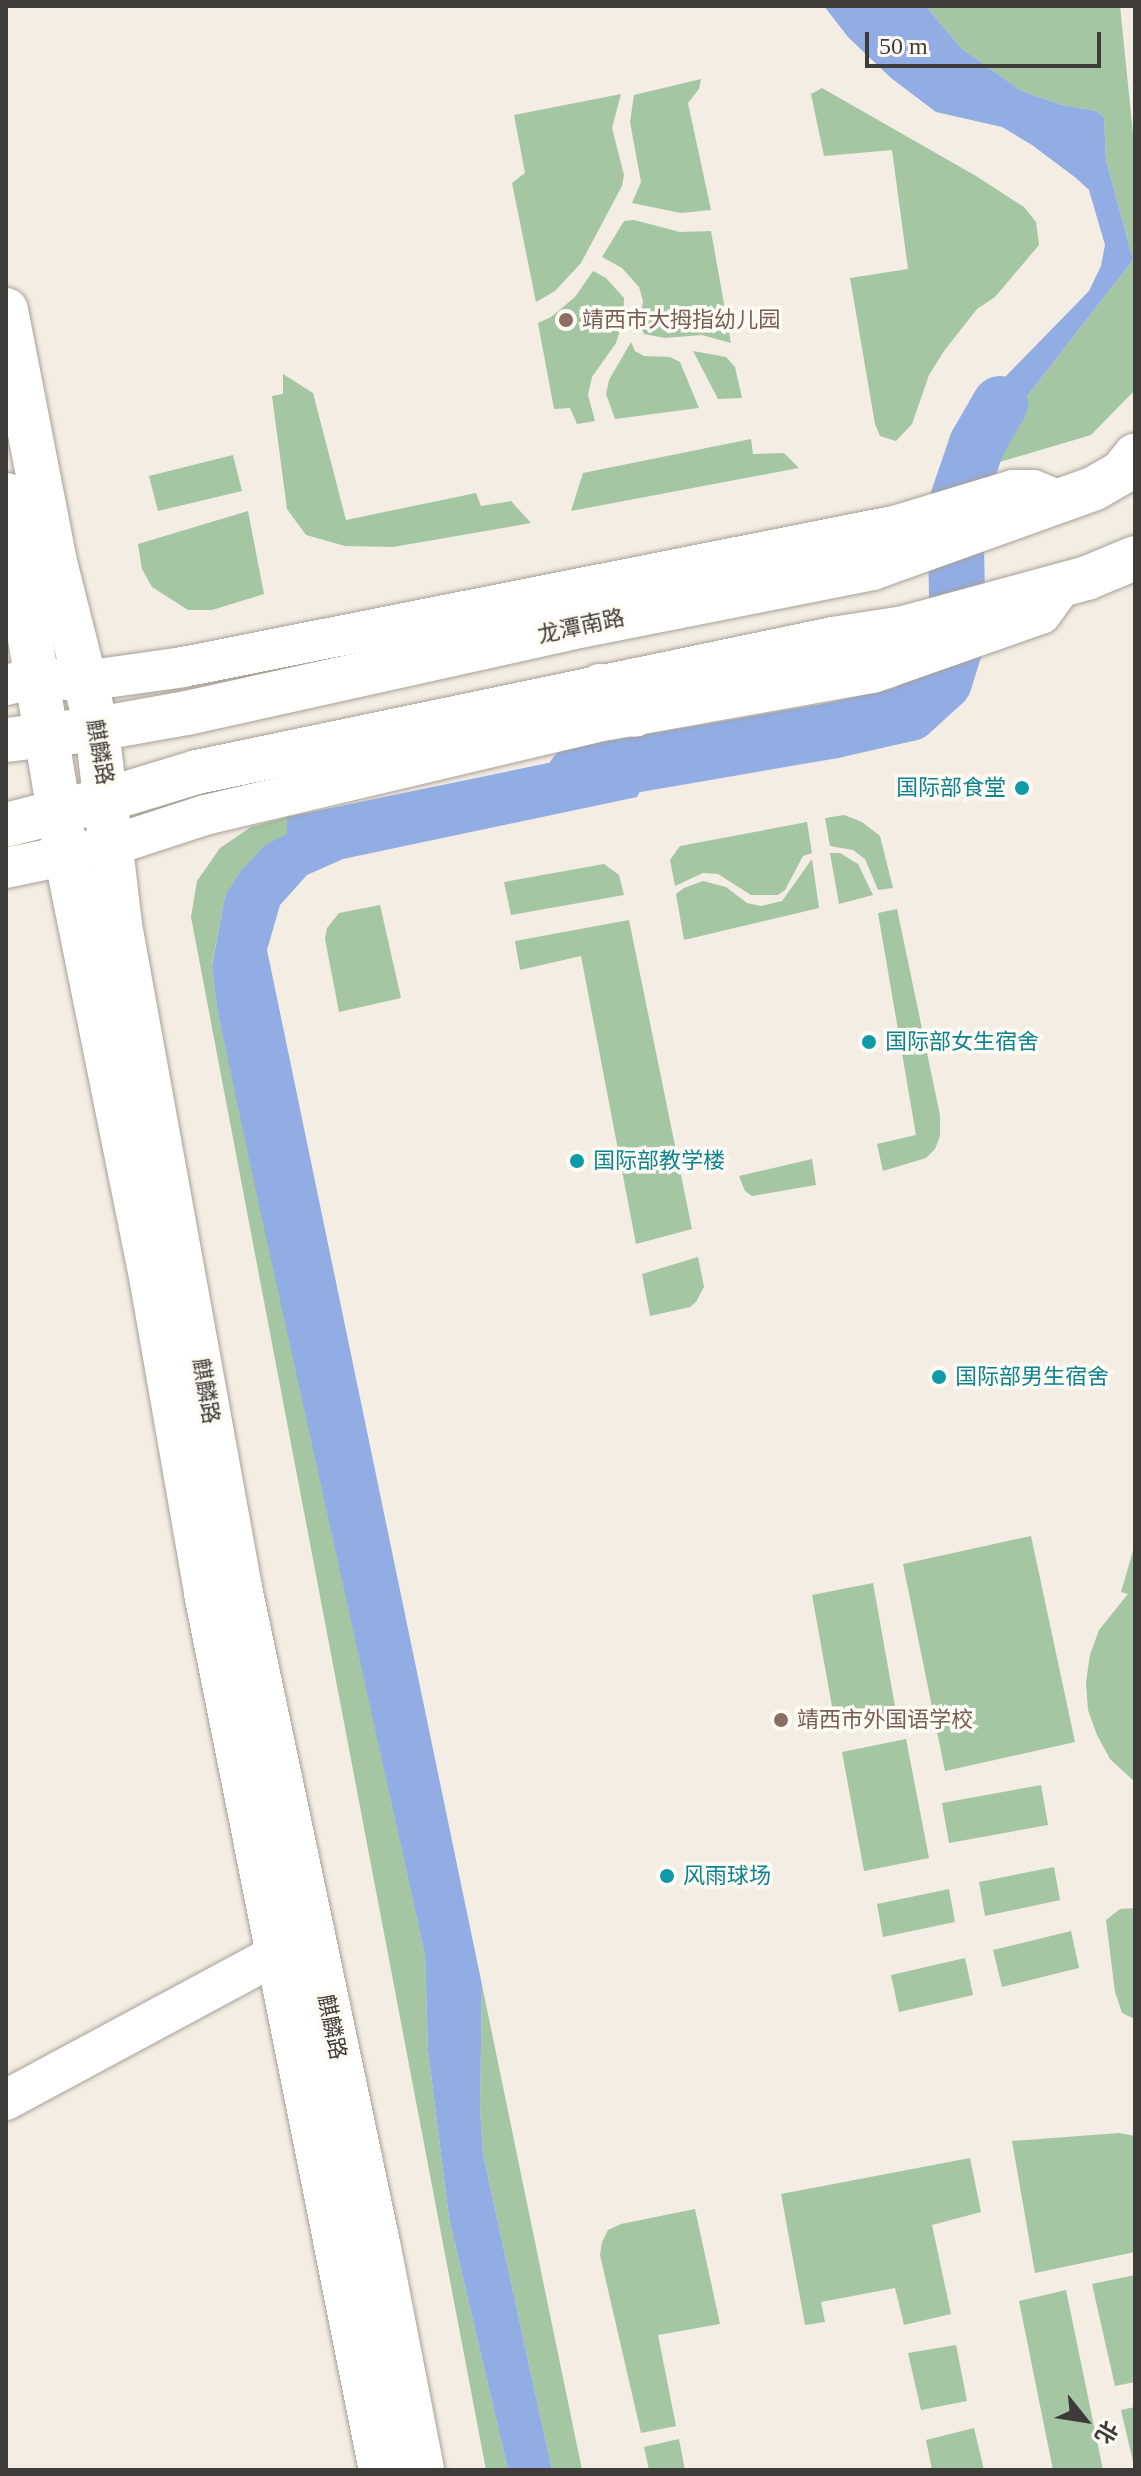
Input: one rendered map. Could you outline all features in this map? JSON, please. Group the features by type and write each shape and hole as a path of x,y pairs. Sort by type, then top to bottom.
{"main road":[{"name":"麒麟路","path":"6,310 54,558 97,729 108,799 110,846 120,925 240,1588 422,2470"},
{"name":"龙潭南路","path":"26,736 97,729 899,542 1015,503 1060,501 1093,489 1122,472 1135,456"},
{"name":"麒麟路","path":"6,495 26,736 61,812 66,855 152,1282 206,1593 381,2470"},
{"path":"6,825 197,772 600,686 904,646 1033,602 1135,558"},
{"path":"600,686 635,715"}],"street":[{"path":"21,681 84,681 899,542"},
{"path":"6,868 110,846 205,815 635,715 873,673 904,646"},
{"path":"6,2100 279,1953"}],"green space":[{"path":"926,6 1120,6 1135,153 1135,390 1091,435 976,469 985,450 1133,260 1106,160 1104,117 1096,111 1058,104 1020,90 961,48"},
{"path":"701,79 699,89 688,103 711,210 681,213 632,203 641,182 630,122 634,95"},
{"path":"822,88 976,176 1024,207 1036,222 1039,245 995,297 977,309 944,351 929,375 912,424 896,441 880,436 875,424 850,278 908,269 892,150 824,156 811,94"},
{"path":"621,94 612,128 624,175 622,186 581,263 555,291 536,302 512,183 525,173 514,115"},
{"path":"634,220 680,232 711,231 731,343 702,335 665,338 644,334 640,324 643,301 639,287 622,268 602,257 624,221"},
{"path":"593,271 606,278 624,298 623,322 616,343 592,377 588,395 595,421 577,424 570,408 554,409 538,323 551,317 575,297"},
{"path":"631,342 635,351 644,356 670,357 680,362 699,408 615,419 606,394 609,380"},
{"path":"693,351 726,357 735,367 742,398 718,399"},
{"path":"283,374 313,393 346,520 476,493 481,506 511,501 531,523 393,547 345,546 306,535 287,509 272,396 283,394"},
{"path":"751,439 753,454 784,453 799,468 571,511 583,473"},
{"path":"233,455 242,491 158,511 149,476"},
{"path":"248,511 264,594 212,610 188,610 152,587 142,569 138,544"},
{"path":"844,815 862,822 880,836 893,888 878,890 865,859 853,850 830,846 825,818"},
{"path":"287,817 287,834 225,896 212,965 217,1008 425,1955 428,2051 449,2218 508,2470 486,2470 191,917 197,881 220,848 251,827"},
{"path":"807,822 812,853 803,856 785,890 778,895 751,895 718,874 703,873 675,886 670,860 680,846"},
{"path":"830,853 840,853 858,864 873,895 839,904"},
{"path":"812,859 819,908 684,940 676,894 684,888 703,881 726,887 747,903 761,906 782,901"},
{"path":"604,864 619,875 624,895 511,915 504,882"},
{"path":"380,905 401,998 339,1012 325,939 327,928 339,913"},
{"path":"897,909 940,1115 940,1136 935,1149 926,1158 883,1171 877,1144 916,1135 878,913"},
{"path":"629,920 692,1229 636,1244 581,956 520,970 515,941"},
{"path":"812,1159 816,1185 752,1196 745,1191 739,1176"},
{"path":"698,1257 704,1287 696,1302 690,1307 650,1316 642,1274"},
{"path":"1031,1536 1075,1742 945,1771 903,1564"},
{"path":"1135,1544 1135,1782 1110,1759 1097,1735 1088,1710 1086,1682 1090,1655 1099,1630 1128,1594 1121,1592"},
{"path":"873,1583 896,1712 835,1723 812,1595"},
{"path":"906,1739 929,1858 864,1871 842,1752"},
{"path":"1041,1785 1048,1825 949,1843 942,1803"},
{"path":"1054,1867 1060,1900 985,1916 979,1882"},
{"path":"949,1889 955,1922 883,1937 877,1904"},
{"path":"1135,1908 1135,2019 1122,2013 1115,1992 1106,1920 1120,1909"},
{"path":"1071,1931 1079,1968 1002,1987 993,1950"},
{"path":"965,1958 973,1995 899,2012 891,1975"},
{"path":"482,1985 582,2470 552,2470 483,2154 480,2109"},
{"path":"1119,2133 1135,2136 1135,2252 1035,2273 1012,2141"},
{"path":"970,2158 981,2212 932,2225 951,2314 904,2325 895,2288 821,2302 825,2322 805,2325 781,2194"},
{"path":"695,2209 720,2324 658,2335 676,2426 641,2433 600,2255 602,2242 608,2230 621,2224"},
{"path":"1135,2275 1135,2382 1115,2386 1092,2284"},
{"path":"1066,2290 1103,2470 1053,2470 1019,2301"},
{"path":"956,2345 967,2401 921,2410 908,2353"},
{"path":"1135,2407 1135,2470 1121,2410"},
{"path":"974,2428 984,2470 932,2470 926,2440"},
{"path":"679,2439 685,2470 649,2470 644,2447"}],"water":[{"path":"824,6 926,6 961,48 1020,90 1058,104 1096,111 1104,117 1106,160 1133,260 985,450 976,469 953,477 971,431 988,401 1005,377 1089,291 1101,266 1105,245 1089,190 1076,178 1002,127 936,112 891,78 848,37"},
{"path":"645,743 650,754 650,773 637,797 343,859 307,875 280,905 267,950 482,1985 480,2109 483,2154 552,2470 508,2470 449,2218 428,2051 425,1955 255,1187 217,1008 212,966 225,896 241,871 265,845 287,834 287,817"}],"waterway":[{"path":"575,775 835,730 910,713 944,682 958,637 955,508 977,444 1000,404"}],"place":[{"name":"靖西市大拇指幼儿园","path":"566,320"},
{"name":"国际部食堂","path":"1022,788"},
{"name":"国际部女生宿舍","path":"869,1042"},
{"name":"国际部教学楼","path":"577,1161"},
{"name":"国际部男生宿舍","path":"939,1377"},
{"name":"靖西市外国语学校","path":"781,1720"},
{"name":"风雨球场","path":"667,1876"}]}
